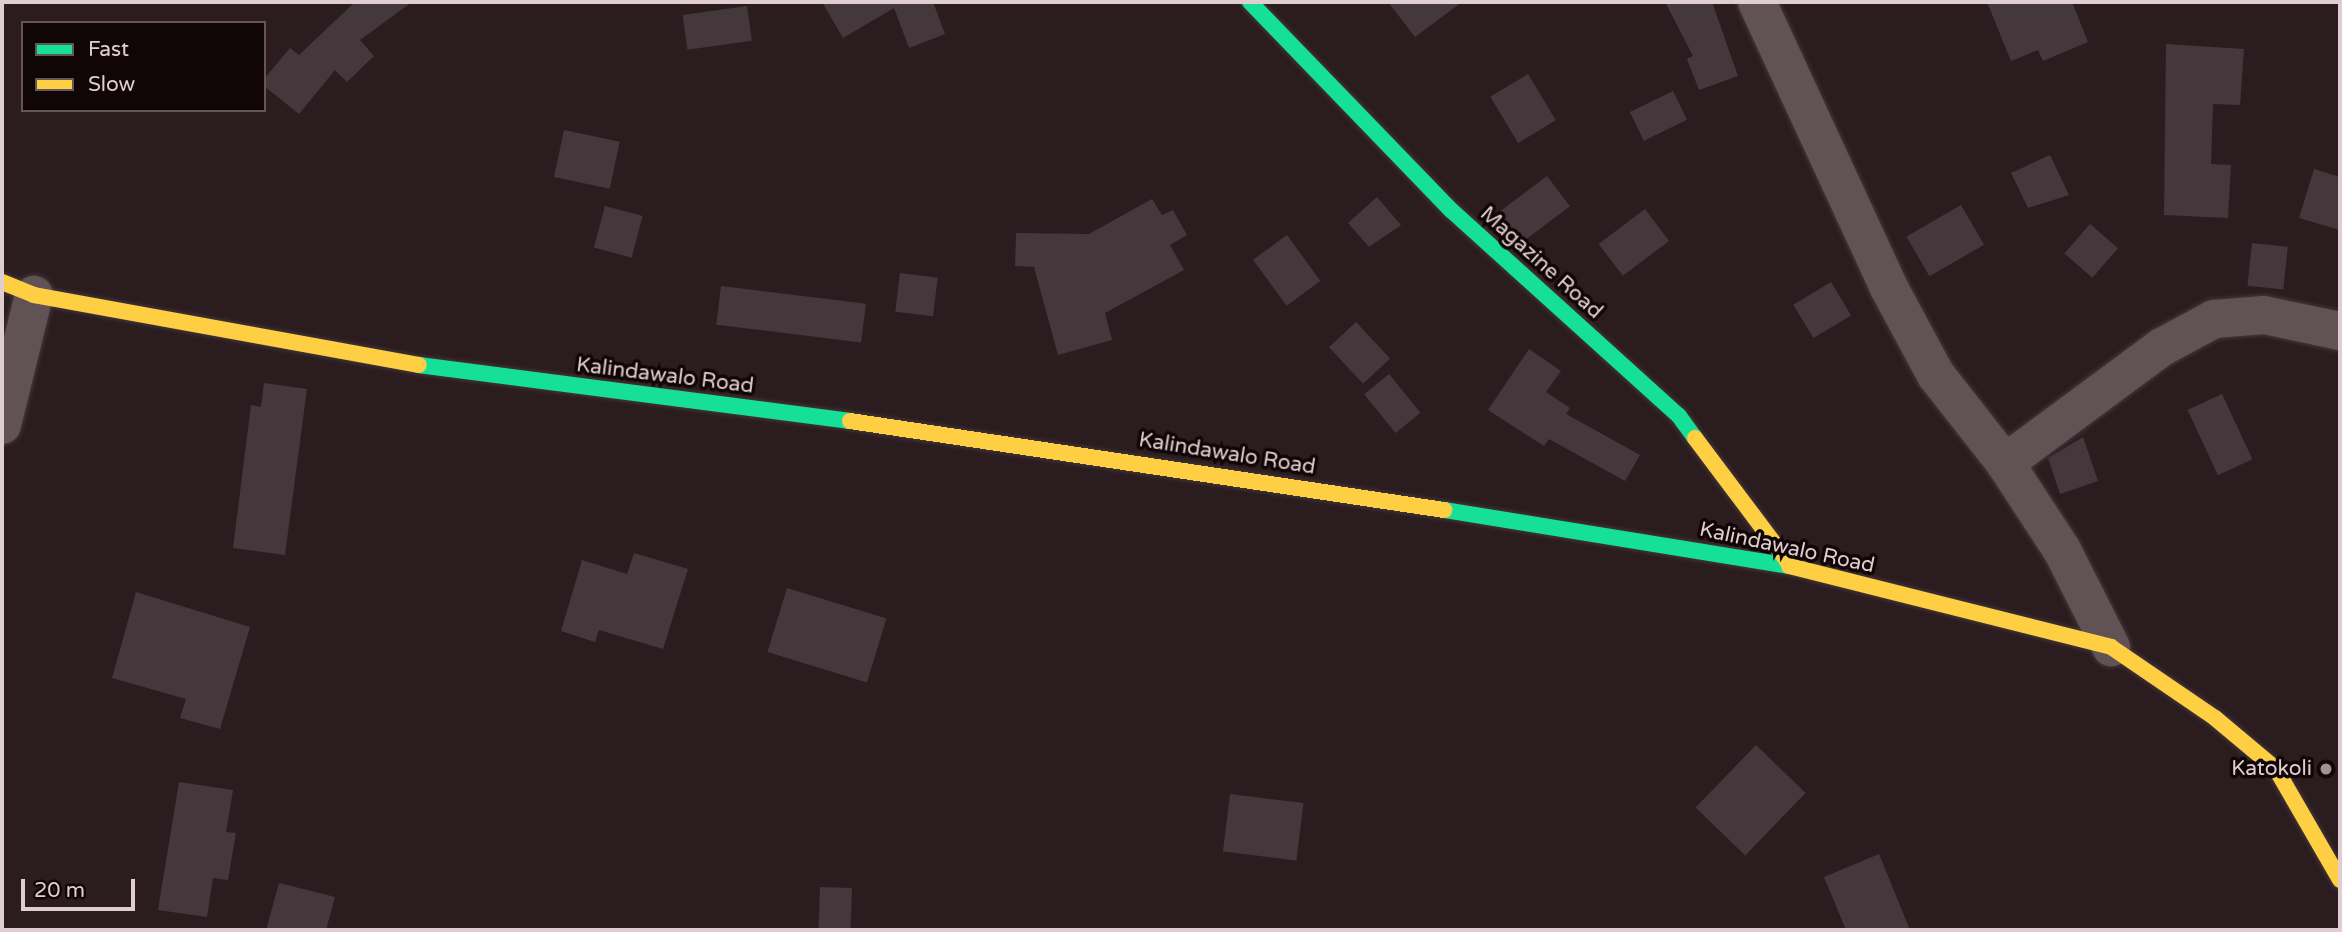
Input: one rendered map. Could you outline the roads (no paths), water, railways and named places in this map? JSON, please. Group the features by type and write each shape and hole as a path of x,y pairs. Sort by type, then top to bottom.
{"street":[{"name":"Magazine Road","path":"1250,2 1451,210 1679,416 1791,566"},
{"path":"1757,2 1930,364 2005,463 2062,550 2111,647"},
{"name":"Kalindawalo Road","path":"18,288 341,355 1062,449 1791,566 2111,647 2215,718 2276,769 2340,880"},
{"path":"2,425 18,288"},
{"path":"2005,463 2162,346 2214,319 2264,315 2340,331"}],"place":[{"name":"Katokoli","path":"2326,769"}]}
